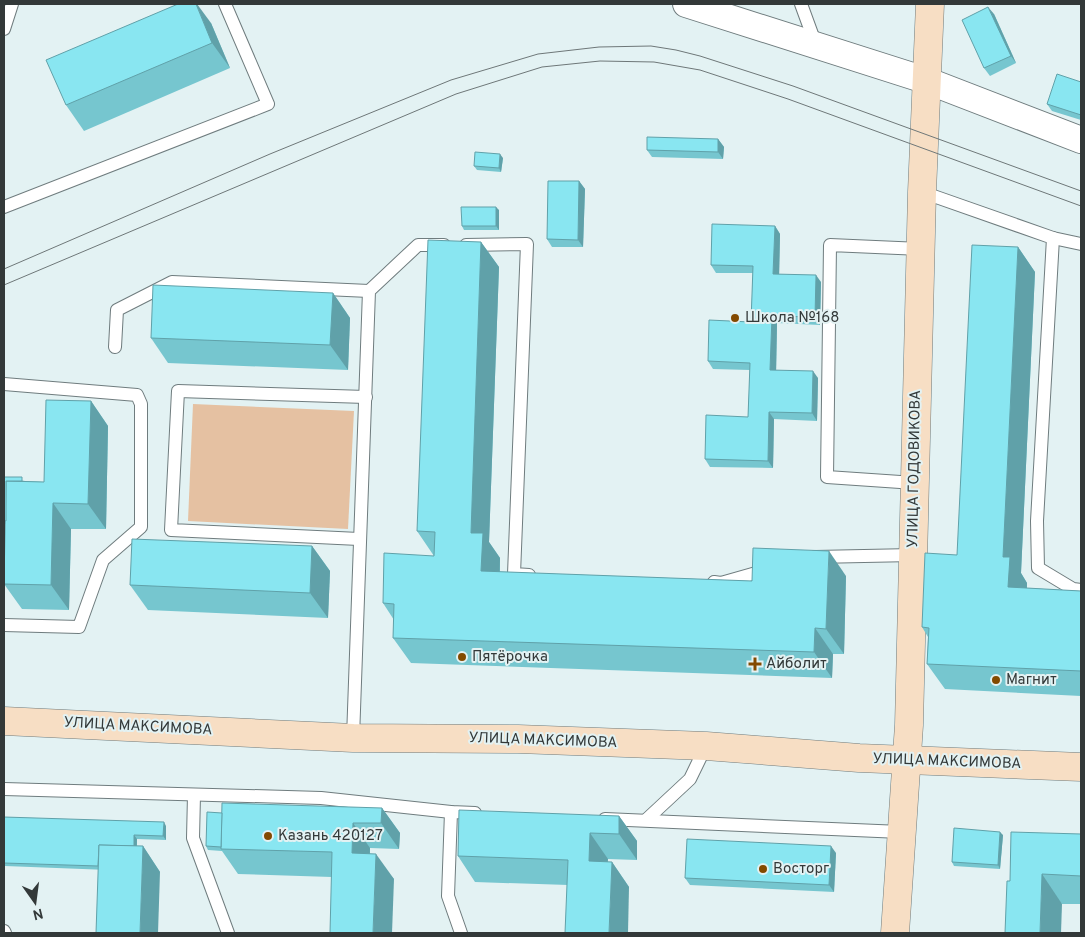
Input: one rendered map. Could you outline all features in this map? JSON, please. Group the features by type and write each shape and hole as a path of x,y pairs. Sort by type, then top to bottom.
{"main road":[{"name":"УЛИЦА ГОДОВИКОВА","path":"895,933 901,832 908,760 922,192 930,4"},
{"name":"УЛИЦА МАКСИМОВА","path":"4,720 353,738 518,740 706,746 859,758 1081,767"}],"street":[{"path":"686,4 928,81 1081,140"}],"lane":[{"path":"4,30 12,4"},
{"path":"4,207 268,104 226,4"},
{"path":"801,4 816,45"},
{"path":"922,192 1053,238 1081,244"},
{"path":"1053,238 1037,521 1038,568 1072,589 1081,590"},
{"path":"115,347 117,310 172,282 368,290 418,245 527,244 514,574 542,576"},
{"path":"915,484 827,477 830,245 921,249"},
{"path":"353,738 359,539 366,397 368,290"},
{"path":"4,384 137,395 140,404 141,527 103,560 79,627 4,625"},
{"path":"359,539 171,530 178,391 366,397"},
{"path":"802,560 811,557 913,555"},
{"path":"703,582 722,583 775,567"},
{"path":"646,820 690,779 706,746"},
{"path":"4,789 321,798 450,812 490,814"},
{"path":"194,794 192,838 228,933"},
{"path":"450,812 448,896 461,933"},
{"path":"597,818 901,832"}],"shaded area":[{"path":"193,404 354,411 348,529 188,521"}],"building":[{"path":"178,4 196,4 212,43 66,105 46,60"},
{"path":"988,7 1011,56 984,68 962,20"},
{"path":"1057,74 1081,82 1081,115 1047,104"},
{"path":"647,137 718,139 718,152 647,150"},
{"path":"475,152 500,154 499,168 474,166"},
{"path":"548,181 579,181 578,240 547,239"},
{"path":"461,207 496,207 496,226 462,226"},
{"path":"712,224 775,226 773,274 816,275 815,317 772,316 770,370 813,371 812,413 769,412 768,461 705,459 706,415 748,417 750,363 708,361 709,320 751,322 753,266 711,265"},
{"path":"428,240 481,242 471,533 483,533 481,571 752,581 753,548 829,551 826,629 815,628 814,652 393,638 394,604 383,603 384,553 434,556 435,532 417,531"},
{"path":"972,245 1018,247 1003,557 1010,557 1008,587 1081,591 1081,671 927,664 929,628 922,627 925,553 957,555"},
{"path":"153,285 333,293 330,345 151,338"},
{"path":"46,400 91,401 88,504 53,503 51,585 4,584 6,481 44,482"},
{"path":"4,477 22,477 22,481 6,481 6,521 4,520"},
{"path":"132,539 312,546 310,593 130,585"},
{"path":"222,803 382,808 381,823 353,823 352,853 376,854 373,933 330,933 332,852 221,849"},
{"path":"459,810 619,816 619,834 590,833 589,861 612,862 609,933 565,933 568,860 458,856"},
{"path":"207,812 222,813 221,847 206,846"},
{"path":"4,817 164,822 163,836 134,835 134,846 99,845 98,866 4,863"},
{"path":"954,828 1000,832 998,865 952,862"},
{"path":"1011,832 1081,834 1081,876 1042,874 1040,933 1005,933 1007,881 1010,881"},
{"name":"Восторг","path":"687,839 831,846 829,885 685,878"},
{"path":"99,845 143,846 140,933 96,933"}],"tram line":[{"path":"4,269 270,154 451,80 538,54 599,47 651,46 700,56 793,86 1081,191"},
{"path":"4,285 456,94 542,67 600,61 654,62 700,70 788,99 1081,206"}],"place":[{"name":"Школа №168","path":"735,318"},
{"name":"Пятёрочка","path":"462,657"},
{"name":"Айболит","path":"755,664"},
{"name":"Магнит","path":"996,680"},
{"name":"Казань 420127","path":"268,836"},
{"name":"Восторг","path":"763,869"}]}
